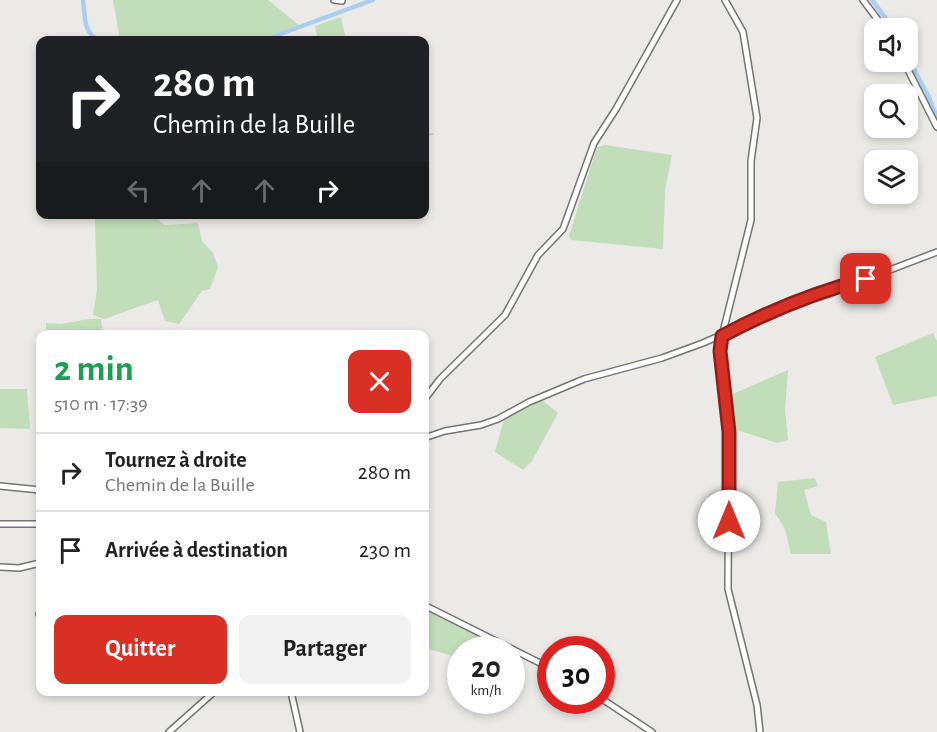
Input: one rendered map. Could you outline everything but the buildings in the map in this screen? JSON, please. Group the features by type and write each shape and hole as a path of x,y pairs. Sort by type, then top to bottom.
{"street":[{"path":"334,0 342,1"},
{"path":"429,393 440,379 500,322 538,255 563,229 594,143 616,109 676,0"},
{"path":"725,0 743,32 757,118 751,161 751,220 720,351 729,432 728,589 757,705 760,732"},
{"path":"863,0 876,18"},
{"path":"909,72 937,127"},
{"path":"429,436 498,419 529,402 584,379 662,358 722,336 842,284 866,279 937,252"},
{"path":"0,486 36,490"},
{"path":"0,524 36,524"},
{"path":"0,567 19,568 36,564"},
{"path":"429,608 537,662"},
{"path":"170,732 210,696"},
{"path":"292,696 300,732"},
{"path":"615,708 652,732"}],"green space":[{"path":"113,0 268,0 299,25 268,36 119,36"},
{"path":"341,17 345,36 317,36 315,26"},
{"path":"605,145 672,155 665,190 663,249 571,240 569,236 597,147"},
{"path":"95,219 158,219 165,225 198,223 202,241 213,253 218,267 210,289 202,291 179,324 165,321 158,300 104,319 93,315 97,290"},
{"path":"101,319 102,330 46,330 46,323 61,324"},
{"path":"933,333 937,341 937,396 893,405 875,357"},
{"path":"788,370 785,410 788,440 777,443 731,428 726,397"},
{"path":"0,389 27,389 30,429 0,428"},
{"path":"542,400 558,413 532,461 523,470 495,452 504,419"},
{"path":"815,478 818,486 804,490 811,515 826,522 831,554 791,554 785,529 775,513 778,482"},
{"path":"429,610 481,636 447,636 447,654 429,649"}],"waterway":[{"path":"83,0 87,29 93,36"},
{"path":"275,36 373,0"},
{"path":"872,0 886,18"},
{"path":"915,72 925,90"},
{"path":"927,93 937,117"},
{"path":"429,134 433,134"}],"route":[{"path":"729,521 729,432 720,351 722,336 842,284 866,279"}]}
